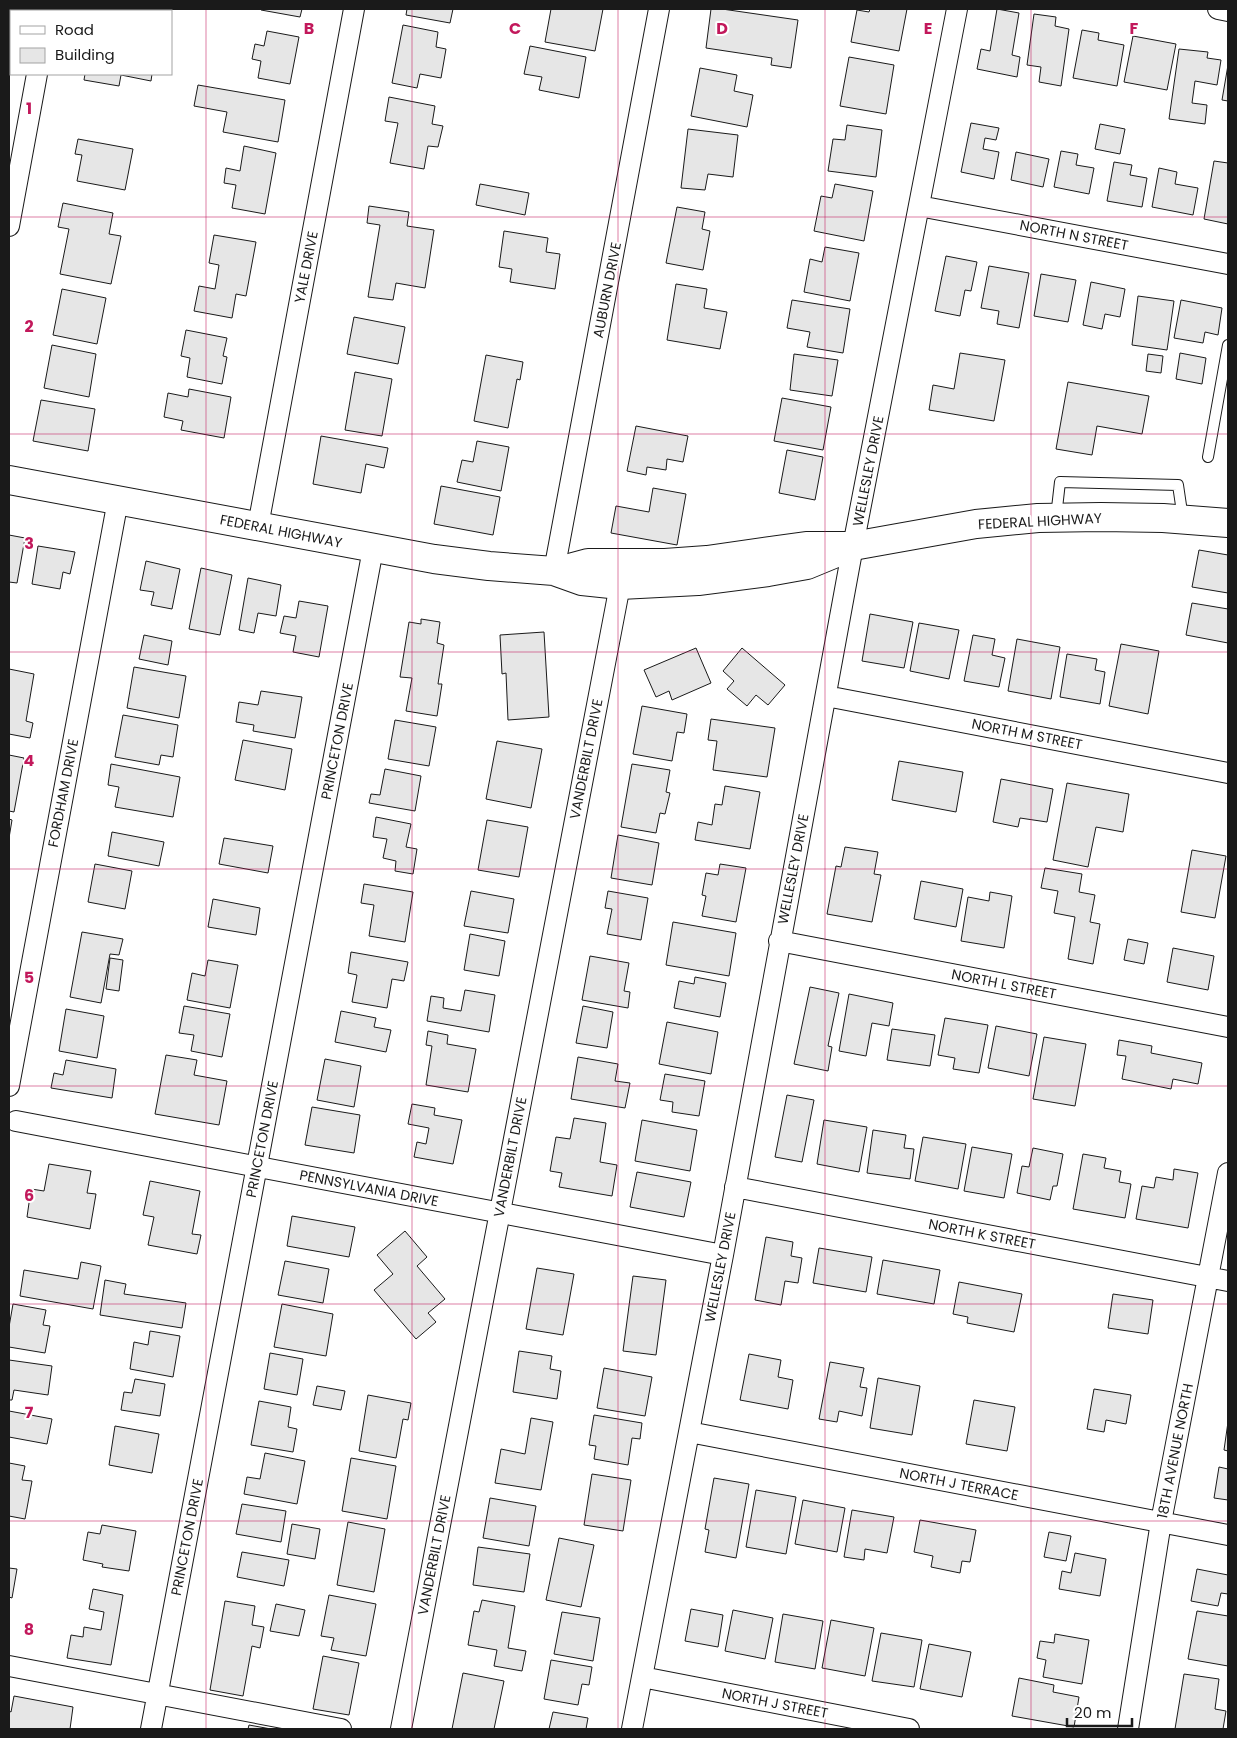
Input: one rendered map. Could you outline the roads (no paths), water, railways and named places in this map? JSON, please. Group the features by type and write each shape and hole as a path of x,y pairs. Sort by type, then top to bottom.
{"main road":[{"name":"FEDERAL HIGHWAY","path":"9,480 374,549 480,565 554,571 582,581 620,585 698,581 768,572 807,565 853,546"},
{"name":"FEDERAL HIGHWAY","path":"554,571 588,563 665,563 707,560 806,546 853,546 976,524 1056,518 1100,517 1228,523"}],"street":[{"name":"YALE DRIVE","path":"258,526 354,9"},
{"name":"AUBURN DRIVE","path":"554,571 659,9"},
{"name":"WELLESLEY DRIVE","path":"632,1729 723,1256 853,546 957,9"},
{"path":"1218,9 1228,11"},
{"path":"9,226 37,75"},
{"name":"NORTH N STREET","path":"919,206 1228,264"},
{"name":"FORDHAM DRIVE","path":"9,1086 118,500"},
{"name":"PRINCETON DRIVE","path":"155,1728 158,1694 374,549"},
{"name":"VANDERBILT DRIVE","path":"401,1729 620,585"},
{"name":"NORTH M STREET","path":"826,696 1228,773"},
{"name":"NORTH L STREET","path":"779,942 1228,1027"},
{"name":"PENNSYLVANIA DRIVE","path":"11,1120 723,1256"},
{"name":"18TH AVENUE NORTH","path":"1128,1729 1161,1522 1228,1174"},
{"name":"NORTH K STREET","path":"735,1187 1228,1281"},
{"name":"NORTH J TERRACE","path":"689,1432 1228,1535"},
{"path":"9,1666 341,1729"},
{"name":"NORTH J STREET","path":"642,1678 909,1729"}],"lane":[{"path":"1208,457 1228,346"},
{"path":"1056,518 1060,482 1178,485 1183,520"}]}
